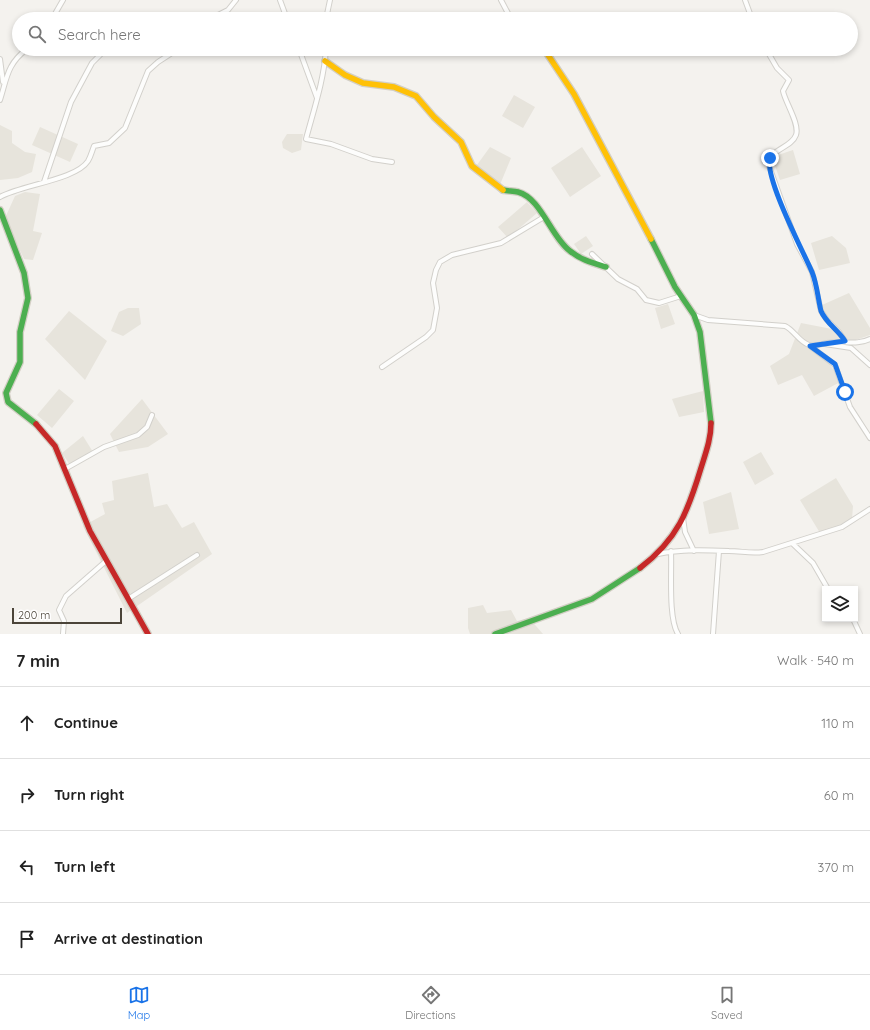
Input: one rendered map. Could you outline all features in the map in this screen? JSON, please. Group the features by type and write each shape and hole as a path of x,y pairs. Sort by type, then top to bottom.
{"street":[{"path":"56,12 63,0"},
{"path":"224,12 228,10 236,0"},
{"path":"280,0 285,12"},
{"path":"327,12 330,0"},
{"path":"501,0 507,12"},
{"path":"745,0 749,12"},
{"path":"0,100 3,86 11,66 20,56"},
{"path":"44,182 71,102 92,63 99,56"},
{"path":"0,197 68,174 83,166 88,161 94,146 106,144 114,140 124,128 148,70 167,56"},
{"path":"302,56 317,98"},
{"path":"325,56 317,98 306,139 331,144 372,160 392,162"},
{"path":"495,634 528,621 568,609 592,599 623,580 658,554 674,534 683,518 698,480 711,436 704,354 700,332 694,315 681,296 574,94 549,56"},
{"path":"770,56 777,68 790,80 783,91 796,131 794,139 772,154 768,162 769,166 797,244 812,272 822,314 839,332 845,341"},
{"path":"0,59 3,86"},
{"path":"325,61 345,75 363,83 394,88 416,96 434,117 462,142 472,166 501,190 519,192 531,199 544,216 560,242 585,261 606,267"},
{"path":"0,210 24,273 28,298 20,332 20,362 9,385 7,398 8,402 46,434 55,446 87,525 148,634"},
{"path":"382,367 433,330 437,308 433,283 436,270 440,262 452,255 501,243 544,216"},
{"path":"592,254 624,283 637,289 644,299 652,303 665,302 681,296"},
{"path":"694,315 708,320 781,325 792,330 803,342 835,364 850,408 870,438"},
{"path":"810,346 845,341 860,343 870,339"},
{"path":"825,343 851,348 870,365"},
{"path":"65,468 104,447 138,435 147,427 152,415"},
{"path":"658,554 671,551 719,551 757,554 793,544 842,527 870,509"},
{"path":"683,518 685,532 694,551"},
{"path":"793,544 813,564 826,586"},
{"path":"671,551 672,613 674,627 678,634"},
{"path":"713,634 719,551"},
{"path":"128,599 197,555"},
{"path":"63,634 64,621 59,610 63,599 106,561"},
{"path":"854,622 860,634"}],"shaded area":[{"path":"514,95 535,107 523,128 502,116"},
{"path":"0,125 12,131 12,143 25,152 36,154 32,172 18,178 0,180"},
{"path":"40,127 78,144 70,162 32,145"},
{"path":"287,134 303,134 301,150 292,153 283,148 282,142"},
{"path":"490,147 511,158 499,187 474,169"},
{"path":"582,147 601,176 570,197 551,168"},
{"path":"793,150 800,174 780,180 772,157"},
{"path":"25,192 40,194 33,231 42,233 33,260 24,259 5,218 15,196"},
{"path":"527,202 537,213 508,238 498,227"},
{"path":"586,236 593,246 581,254 574,244"},
{"path":"832,236 846,248 850,263 819,270 811,243"},
{"path":"849,293 870,328 870,335 853,341 842,338 817,348 842,381 814,396 802,375 778,385 770,366 789,354 801,323 832,329 822,305"},
{"path":"668,304 675,324 661,329 655,308"},
{"path":"128,308 139,308 141,324 123,336 111,331 119,312"},
{"path":"69,311 107,341 85,380 45,339"},
{"path":"59,389 74,401 52,428 37,415"},
{"path":"703,391 704,412 679,417 672,399"},
{"path":"142,399 168,434 148,447 119,452 110,434"},
{"path":"83,436 93,452 70,465 62,453"},
{"path":"761,452 774,474 755,485 743,462"},
{"path":"148,473 154,507 167,504 182,528 194,522 212,554 127,613 83,526 105,514 102,503 114,500 112,481"},
{"path":"836,478 853,506 852,519 830,530 820,533 800,500"},
{"path":"731,492 739,529 709,534 703,502"},
{"path":"483,605 487,613 511,610 517,621 529,618 543,634 470,634 468,628 468,608"}],"traffic: fast":[{"path":"503,190 518,192 526,196 540,210 563,245 583,259 606,267"},
{"path":"0,210 24,273 28,298 20,332 20,362 6,393 8,402 36,424"},
{"path":"651,239 675,287 694,315 700,332 711,423"},
{"path":"495,634 592,599 640,568"}],"traffic: slow":[{"path":"549,56 574,94 651,239"},
{"path":"325,61 345,75 363,83 394,87 416,96 434,117 461,142 472,166 503,190"}],"traffic: jam":[{"path":"640,568 653,557 673,535 686,511 706,451 711,423"},
{"path":"36,424 55,446 90,531 148,634"}],"route":[{"path":"770,158 768,162 777,190 797,244 812,272 821,311 824,317 839,332 845,341 828,342 810,346 835,364 845,392"}]}
